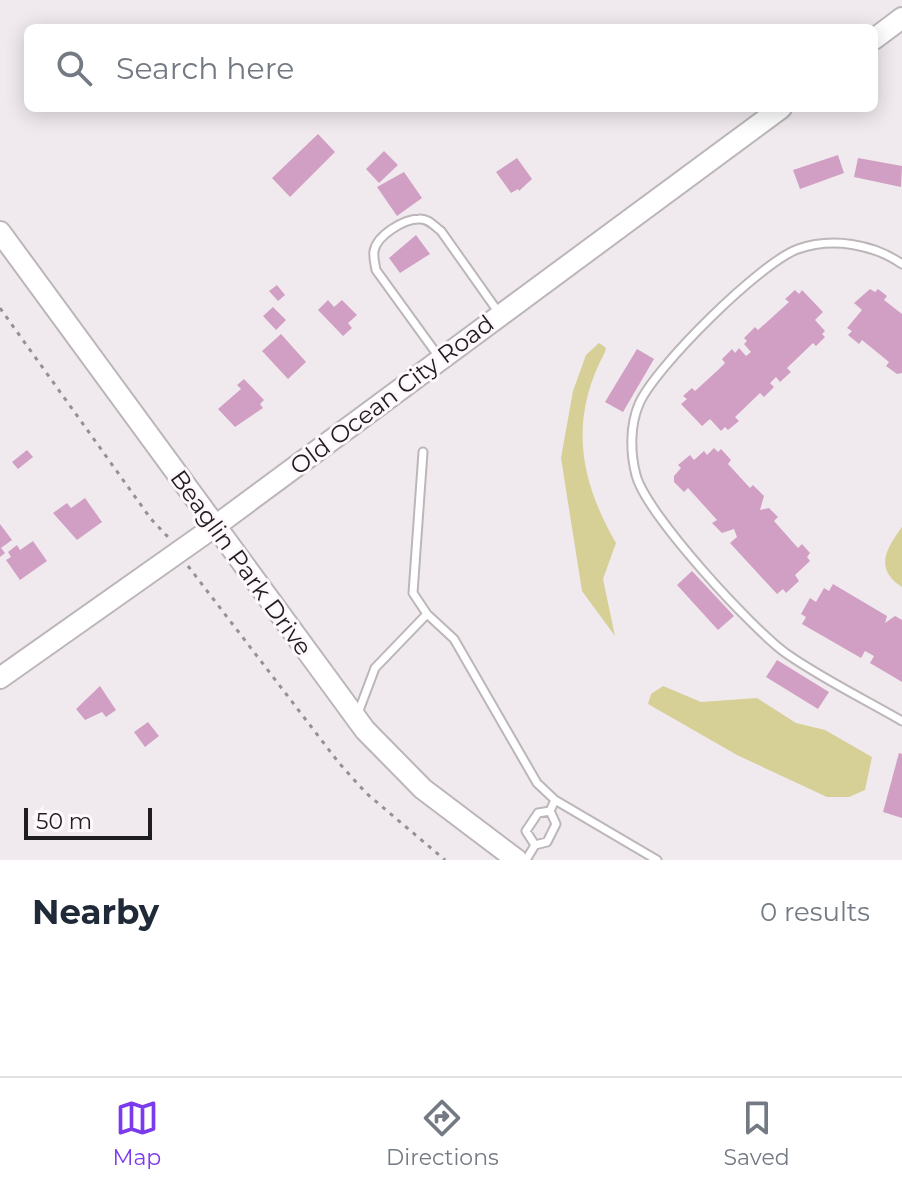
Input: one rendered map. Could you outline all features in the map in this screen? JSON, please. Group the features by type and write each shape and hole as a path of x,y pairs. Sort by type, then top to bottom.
{"main road":[{"path":"878,36 902,18"},
{"name":"Old Ocean City Road","path":"0,678 214,527 776,112"},
{"name":"Beaglin Park Drive","path":"0,232 356,719 423,789 517,860"}],"lane":[{"path":"440,359 376,270 373,252 378,241 399,224 419,218 429,220 441,231 500,315"},
{"path":"902,264 877,250 833,244 802,247 774,261 658,372 638,408 632,447 640,488 660,521 768,636 798,661 902,721"},
{"path":"423,452 413,593 427,614 454,639 537,783 555,800 657,860"},
{"path":"356,719 375,668 427,614"},
{"path":"526,860 535,845 547,842 556,824 550,811 555,800"},
{"path":"535,845 526,831 538,813 550,811"}],"path":[{"path":"0,308 151,519 167,535"},
{"path":"193,573 339,763 366,793 445,860"}],"shaded area":[{"path":"599,343 606,348 586,401 583,449 594,496 616,543 603,579 615,636 582,591 561,458 573,391 586,355"},
{"path":"902,527 902,587 893,580 885,565 888,550"},
{"path":"663,686 701,702 757,698 796,723 825,730 872,757 865,790 849,797 827,797 737,755 648,704 651,694"}],"building":[{"path":"318,134 335,152 290,197 272,178"},
{"path":"384,151 398,165 379,183 366,169"},
{"path":"838,155 844,173 800,189 793,170"},
{"path":"517,158 532,179 519,191 511,193 496,172"},
{"path":"858,158 902,166 901,187 854,177"},
{"path":"404,172 422,198 397,216 377,187"},
{"path":"416,235 430,254 400,273 389,258"},
{"path":"277,285 285,295 278,301 269,291"},
{"path":"870,289 875,292 878,289 887,296 884,300 902,314 902,373 897,374 886,366 889,362 862,340 859,344 848,335 852,331 847,328 862,310 854,303"},
{"path":"795,290 799,294 802,290 823,312 815,320 825,331 822,334 825,337 816,346 813,343 787,368 791,372 780,382 776,377 770,383 774,387 764,397 760,393 735,417 739,421 728,430 725,427 721,431 710,419 702,426 681,404 687,399 683,396 692,388 695,391 718,370 725,363 722,359 732,349 735,353 739,348 746,356 751,352 744,344 747,341 744,338 755,327 758,330 789,302 785,299"},
{"path":"328,300 334,307 342,300 357,315 348,323 352,328 343,336 318,310"},
{"path":"273,307 286,320 276,330 263,316"},
{"path":"281,334 306,362 288,379 262,351"},
{"path":"637,349 654,359 623,412 605,402"},
{"path":"244,379 264,400 260,404 263,408 235,427 218,409 241,389 237,385"},
{"path":"714,448 718,452 721,449 731,460 728,464 750,488 753,485 764,496 760,510 769,508 778,517 774,521 798,548 802,544 810,553 807,557 810,561 795,575 799,581 786,593 783,589 777,594 730,543 737,537 734,529 722,533 712,523 717,520 688,488 684,492 674,482 674,476 681,468 678,465 690,455 694,460 704,451 707,455"},
{"path":"27,450 33,457 18,469 12,462"},
{"path":"85,498 102,522 77,540 53,513 67,503 71,508"},
{"path":"0,524 12,540 1,548 5,553 0,557"},
{"path":"33,541 47,561 20,580 6,560 11,557 8,552 17,545 20,550"},
{"path":"692,571 734,616 718,630 677,585"},
{"path":"833,584 887,616 885,623 895,616 902,620 902,682 870,663 874,656 865,651 861,658 802,624 806,617 801,614 810,598 816,602 824,588 829,591"},
{"path":"777,660 829,692 818,709 766,677"},
{"path":"100,686 116,710 106,717 102,712 85,720 76,709"},
{"path":"148,722 159,736 145,747 134,732"},
{"path":"899,753 902,754 902,818 883,812"}]}
